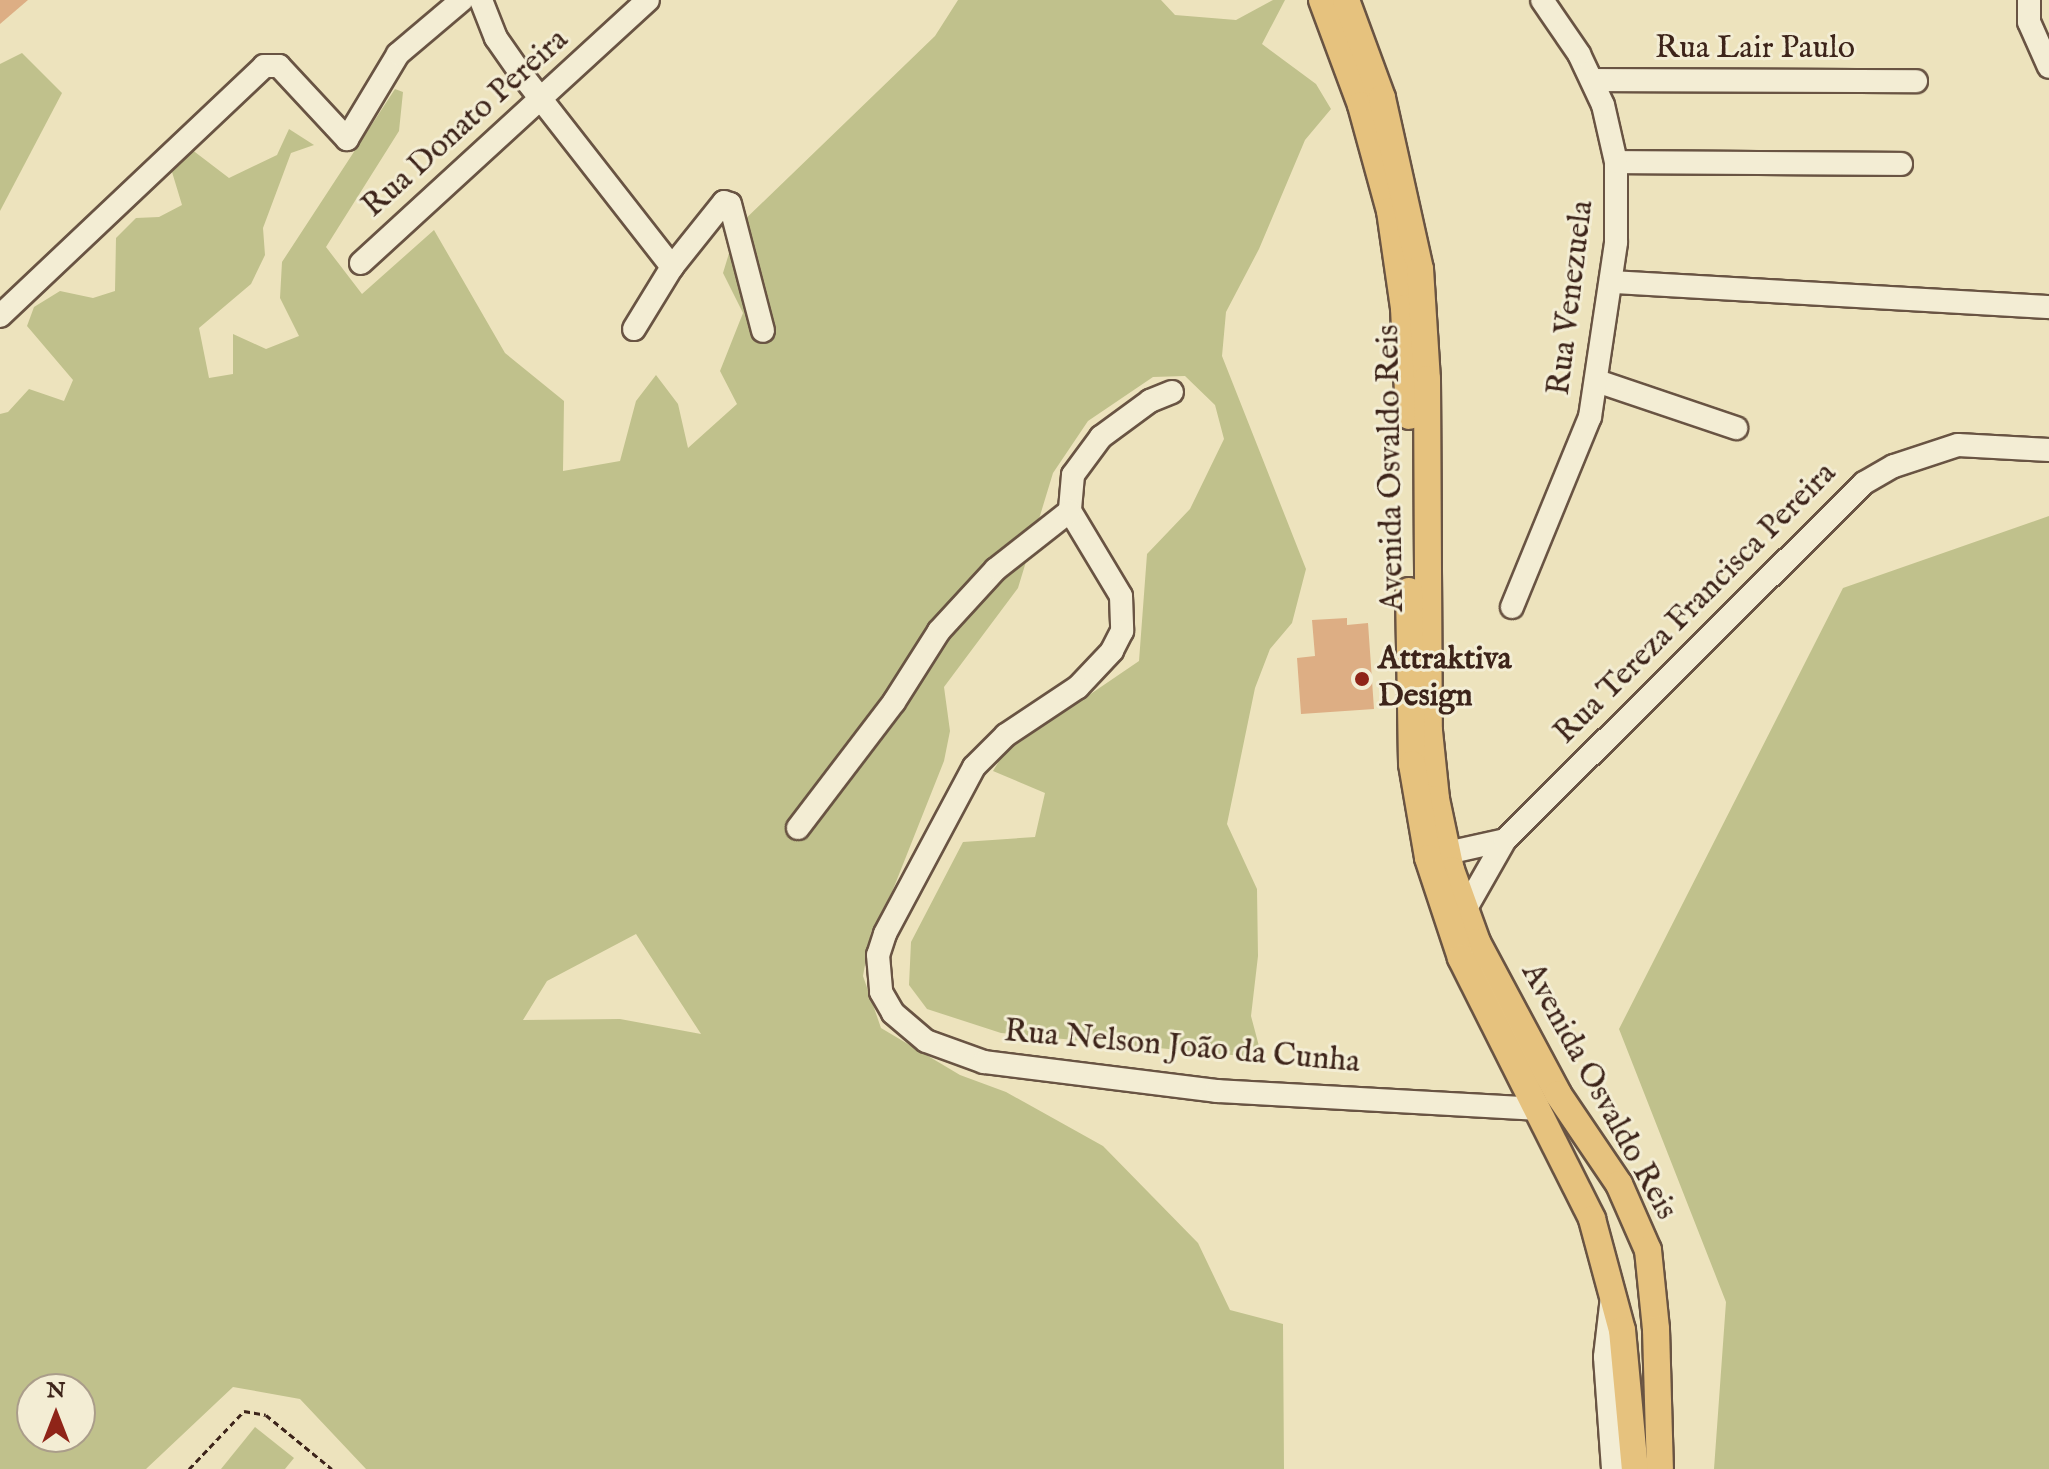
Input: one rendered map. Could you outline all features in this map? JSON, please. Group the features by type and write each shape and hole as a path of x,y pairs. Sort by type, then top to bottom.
{"main road":[{"name":"Avenida Osvaldo Reis","path":"1322,0 1371,136 1390,211 1404,308 1409,410 1409,714 1418,810 1461,958 1592,1219 1612,1292 1630,1381 1635,1469"},
{"name":"Avenida Osvaldo Reis","path":"1346,0 1393,136 1420,269 1427,379 1429,731 1447,853 1465,910 1533,1051 1619,1184 1648,1250 1656,1329 1660,1469"}],"street":[{"path":"0,316 264,66 279,66 347,139 398,54 462,0"},
{"path":"481,0 496,38 672,267"},
{"name":"Rua Donato Pereira","path":"361,263 648,0"},
{"name":"Rua Venezuela","path":"1512,607 1582,445 1597,381 1613,282 1616,162 1593,80 1542,0"},
{"path":"2029,0 2029,22 2049,67"},
{"name":"Rua Lair Paulo","path":"1593,80 1916,81"},
{"path":"1616,162 1901,164"},
{"path":"634,329 672,267 694,245 720,204 730,204 737,248 763,331"},
{"path":"1613,282 2049,307"},
{"path":"1597,381 1736,428"},
{"path":"798,828 894,702 939,631 996,569 1070,511 1073,475 1101,437 1150,401 1172,392"},
{"name":"Rua Tereza Francisca Pereira","path":"1465,910 1505,840 1864,483 1904,462 1958,445 2049,450"},
{"name":"Rua Nelson João da Cunha","path":"1070,511 1121,596 1122,631 1093,673 990,749 961,788 878,955 881,992 893,1013 926,1041 947,1050 1019,1068 1217,1091 1537,1109"},
{"path":"1447,853 1505,840"},
{"path":"1612,1292 1605,1357 1613,1469"}],"path":[{"path":"189,1469 235,1417 255,1411 332,1469"}],"green space":[{"path":"958,0 1161,0 1175,15 1236,20 1273,0 1285,0 1262,44 1316,84 1331,109 1305,140 1259,249 1226,312 1222,356 1306,569 1292,623 1270,649 1255,688 1227,824 1257,889 1258,956 1251,1016 1260,1050 1253,1057 1001,1033 927,1009 909,985 911,942 963,842 1035,837 1045,793 993,771 1004,753 1139,661 1147,554 1190,509 1224,439 1215,405 1185,376 1153,377 1088,421 1053,473 1018,588 944,687 950,731 944,761 892,892 871,932 863,976 881,1028 960,1075 1006,1092 1103,1146 1198,1243 1230,1310 1283,1324 1284,1469 366,1469 300,1399 233,1387 146,1469 0,1469 0,414 8,412 29,389 64,401 73,380 27,326 34,307 60,291 93,298 115,291 116,238 136,218 159,217 182,205 172,172 191,149 229,178 277,155 289,129 314,145 291,153 263,228 265,255 251,284 199,328 209,378 233,374 233,334 266,349 299,336 280,298 282,262 395,89 403,92 399,131 326,247 362,294 434,230 505,353 564,401 563,471 620,461 636,401 656,375 678,404 688,448 737,404 720,371 743,313 723,273 737,227 935,36","holes":["636,934 701,1034 620,1019 523,1020 547,981"]},
{"path":"22,53 62,93 0,211 0,64"},
{"path":"2049,516 2049,1469 1714,1469 1726,1302 1619,1029 1843,588"},
{"path":"255,1427 294,1458 285,1469 221,1469"}],"building":[{"path":"0,0 28,0 0,24"},
{"path":"1347,618 1347,625 1368,623 1374,709 1301,714 1297,658 1315,656 1312,620"}],"place":[{"name":"Attraktiva Design","path":"1362,679"}]}
